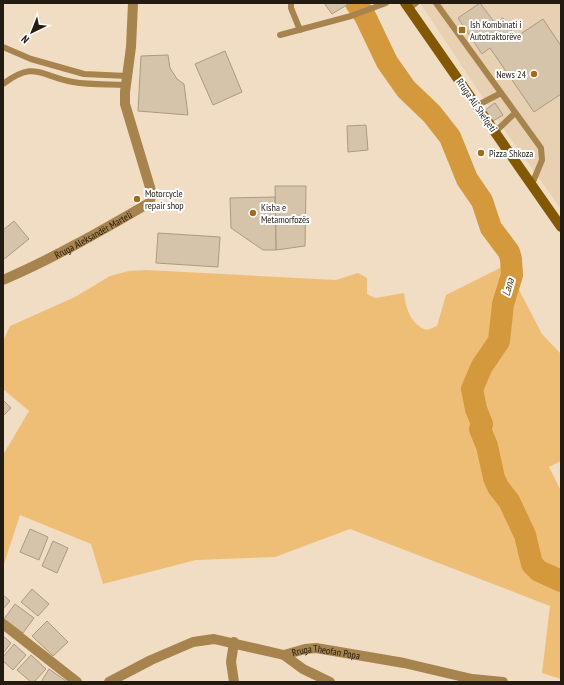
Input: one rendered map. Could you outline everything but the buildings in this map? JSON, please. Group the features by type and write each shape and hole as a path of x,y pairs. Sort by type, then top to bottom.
{"main road":[{"name":"Rruga Ali Shefqeti","path":"410,5 561,227"}],"street":[{"name":"Rruga Aleksandër Marteli","path":"3,280 43,262 107,228 149,202 152,194 125,104 126,80 131,47 133,3"},
{"path":"3,624 77,682"},
{"name":"Rruga Theofan Popa","path":"109,682 151,660 193,642 214,639 234,642 284,655 305,649 316,648 404,663 472,679 503,682"},
{"path":"234,642 231,662 234,682"},
{"path":"284,655 303,669 330,682"}],"lane":[{"path":"291,3 291,8 300,30"},
{"path":"280,35 351,16 386,3"},
{"path":"436,3 541,148 542,160 532,184"},
{"path":"3,47 32,59 84,74 126,80"},
{"path":"3,84 20,73 28,71 41,72 71,82 126,80"},
{"path":"478,105 501,93"},
{"path":"495,132 515,113"}],"shaded area":[{"path":"420,3 561,3 561,209 499,122"},
{"path":"506,265 542,334 561,354 561,461 549,467 561,491 561,679 542,673 550,606 350,529 275,557 196,560 103,584 91,544 20,515 3,567 3,455 29,411 3,389 3,341 10,326 75,297 110,276 129,271 146,270 336,280 358,273 367,278 367,294 375,298 404,293 410,316 417,324 427,330 437,326 446,295"}],"waterway":[{"name":"Lana","path":"356,3 365,16 387,62 406,89 432,114 450,137 467,179 482,201 491,228 509,252 512,275 503,304 499,341 482,366 472,389 476,409 482,424 480,429 487,446 494,478 498,487 509,501 525,535 532,564 539,571 561,581"}],"place":[{"name":"Ish Kombinati i Autotraktorëve","path":"462,30"},
{"name":"News 24","path":"534,74"},
{"name":"Pizza Shkoza","path":"481,153"},
{"name":"Motorcycle repair shop","path":"137,199"},
{"name":"Kisha e Metamorfozës","path":"253,213"}]}
